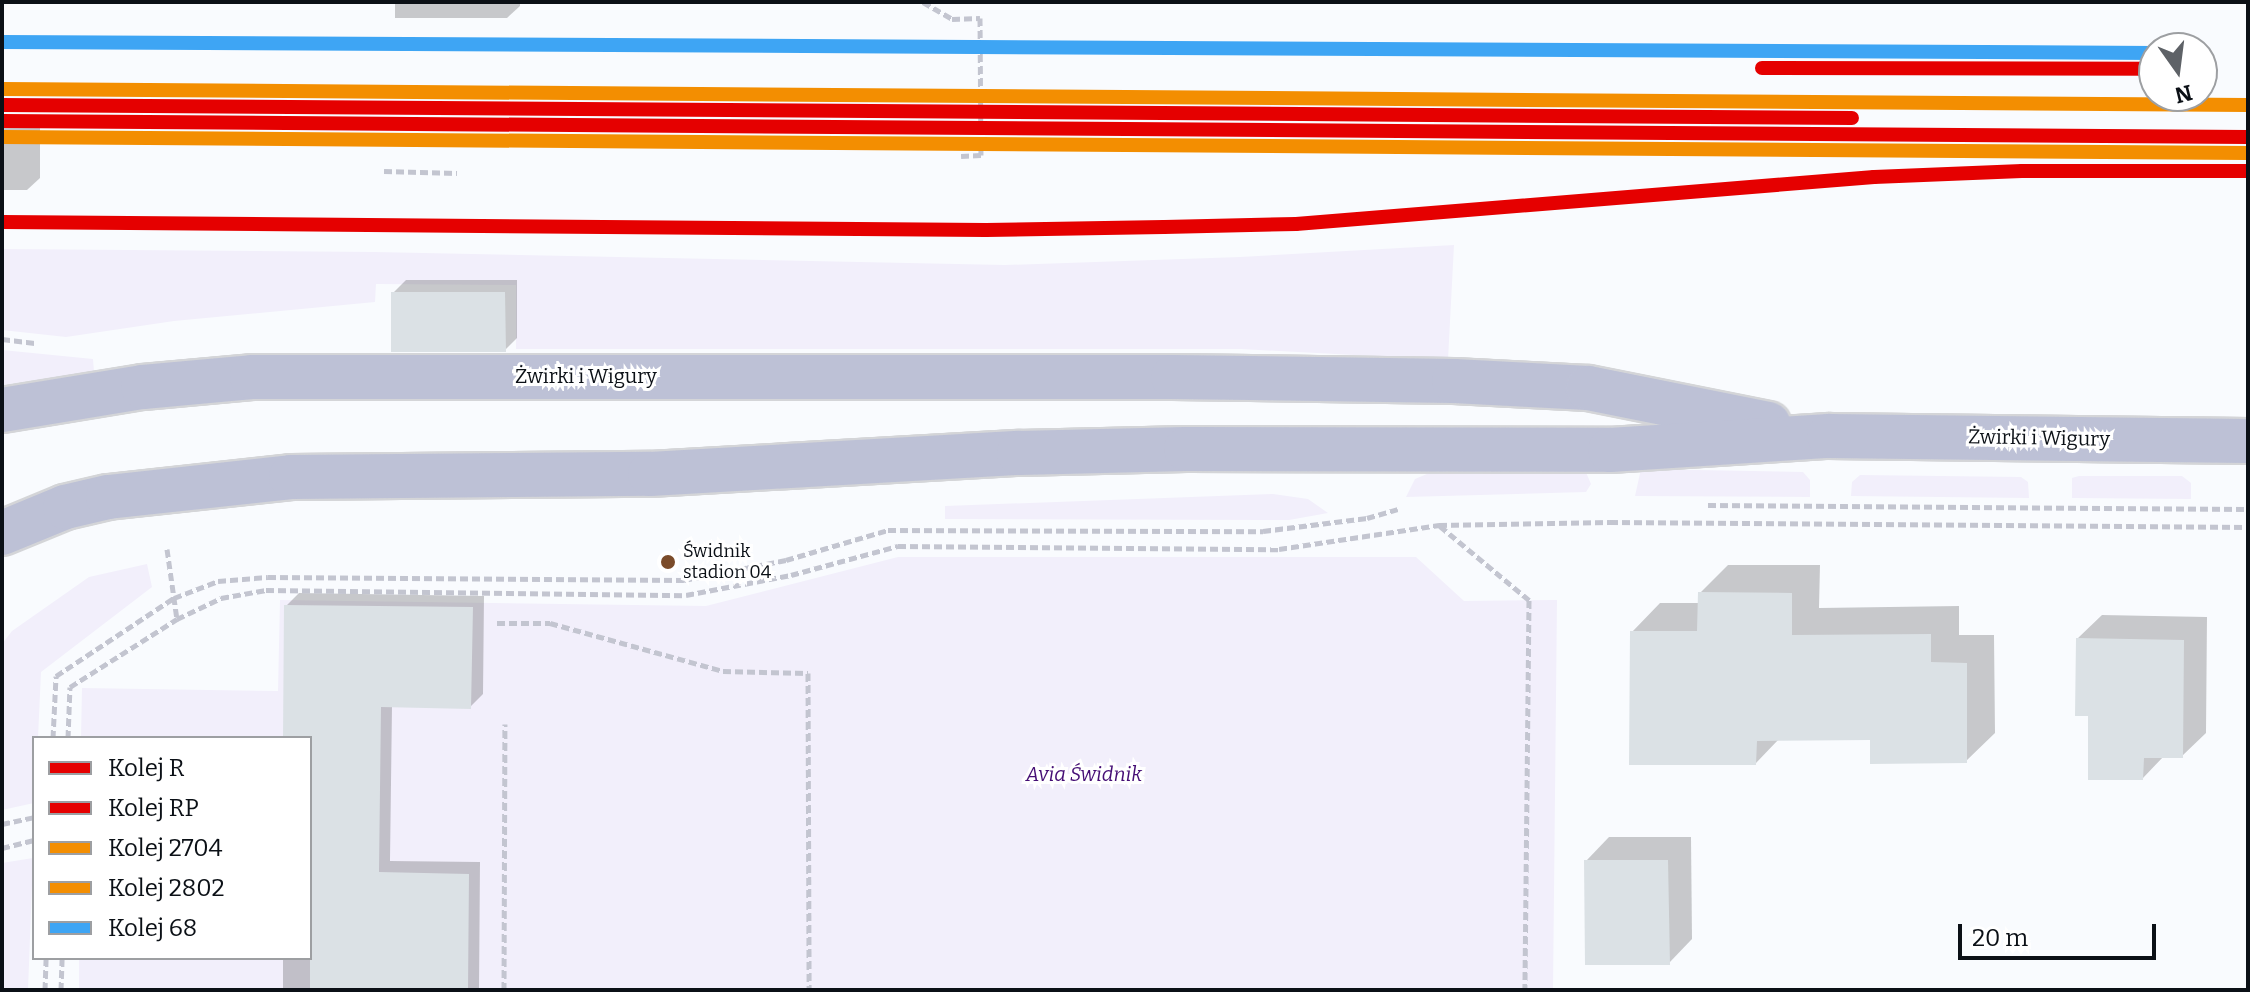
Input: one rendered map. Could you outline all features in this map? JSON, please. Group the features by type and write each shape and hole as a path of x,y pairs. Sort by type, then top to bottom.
{"main road":[{"name":"Żwirki i Wigury","path":"2,410 143,387 252,377 1173,377 1454,381 1588,388 1829,436 2248,441"},
{"path":"2,533 65,507 108,497 236,480 356,474 650,474 1019,453 1186,449 1610,450 1829,436"}],"path":[{"path":"923,2 952,19 980,18 981,155 961,156"},
{"path":"384,171 457,173"},
{"path":"1705,505 2248,509"},
{"path":"53,736 56,676 174,598 218,581 268,577 684,580 786,560 888,530 1263,531 1367,518 1401,509"},
{"path":"266,590 686,595 791,575 898,546 1279,549 1439,525 1626,522 2248,527"},
{"path":"1439,525 1529,600 1525,990"},
{"path":"68,736 70,687 177,619"},
{"path":"497,623 550,623 723,671 808,673 809,990"},
{"path":"504,990 505,724"},
{"path":"2,824 32,817"},
{"path":"2,848 32,840"},
{"path":"45,990 46,960"},
{"path":"61,990 62,960"}],"green space":[{"path":"1454,245 1448,360 1241,349 516,349 516,285 376,284 375,302 174,321 66,337 2,330 2,249 374,252 1005,265 1240,257"},
{"path":"2,350 93,359 94,372 2,385"},
{"path":"1641,469 1803,472 1810,480 1810,497 1635,496"},
{"path":"1585,470 1591,484 1586,492 1406,497 1415,479 1434,471"},
{"path":"1860,475 2021,477 2028,482 2029,498 1851,496 1852,482"},
{"path":"2182,476 2191,483 2191,499 2072,498 2072,478"},
{"path":"1273,494 1308,499 1328,513 1289,520 945,519 945,506"},
{"name":"Avia Świdnik","path":"898,557 1416,557 1464,601 1557,600 1553,990 79,990 79,960 312,960 312,736 81,736 82,688 278,691 280,600 706,606"},
{"path":"147,564 152,587 41,672 38,736 32,736 32,803 2,810 2,644 12,631 89,577"},
{"path":"32,858 28,990 2,990 2,863"}],"building":[{"path":"391,292 505,292 506,352 391,352"},
{"path":"1698,592 1792,593 1792,635 1931,634 1931,662 1967,663 1967,763 1870,764 1870,740 1757,741 1756,765 1629,765 1630,631 1697,631"},
{"path":"284,605 473,607 471,709 381,707 379,872 469,874 468,990 310,990 312,736 283,736"},
{"path":"2076,638 2184,640 2183,758 2144,758 2143,780 2088,780 2088,716 2075,716"},
{"path":"1584,860 1668,860 1670,965 1585,965"}],"rail line":[{"name":"68","path":"2,42 2138,53"},
{"name":"R","path":"1762,68 2138,69"},
{"name":"2704","path":"2,89 2248,105"},
{"name":"R","path":"2,105 1852,118"},
{"name":"RP","path":"2,121 2248,137"},
{"name":"2802","path":"2,137 2248,153"},
{"name":"R","path":"2,222 986,230 1164,227 1296,224 1874,177 2022,171 2248,171"}],"place":[{"name":"Świdnik stadion 04","path":"668,562"}]}
